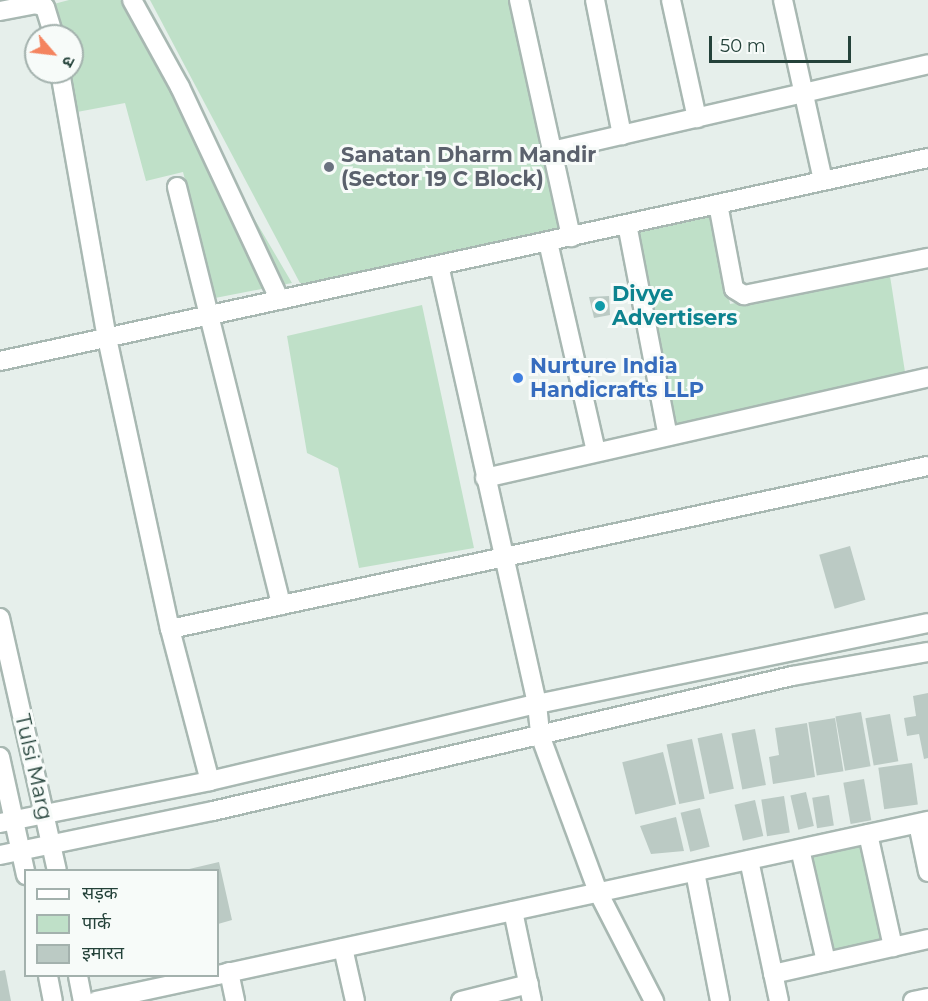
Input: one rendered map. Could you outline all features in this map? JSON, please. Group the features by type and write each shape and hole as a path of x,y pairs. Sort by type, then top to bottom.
{"street":[{"path":"132,0 180,87 280,300"},
{"path":"519,0 571,237"},
{"path":"595,0 622,135"},
{"path":"671,0 696,118"},
{"path":"783,0 823,181"},
{"path":"0,11 35,4 45,7 50,24"},
{"path":"552,152 928,64"},
{"path":"62,84 108,338 170,629 210,781"},
{"path":"0,361 928,158"},
{"path":"177,187 281,605"},
{"path":"718,204 734,289 744,295 928,258"},
{"path":"627,224 668,436"},
{"path":"548,242 596,453"},
{"path":"439,265 537,704 540,735 598,892 654,1001"},
{"path":"485,478 928,377"},
{"path":"170,629 928,466"},
{"name":"Tulsi Marg","path":"0,618 57,869"},
{"path":"7,822 210,781 537,704 928,623"},
{"path":"0,855 52,846 792,676 928,652"},
{"name":"Tulsi Marg","path":"0,757 7,822 25,869"},
{"path":"235,1001 220,974 923,822 928,872"},
{"path":"868,834 892,947"},
{"path":"800,849 826,962"},
{"path":"749,860 779,1001"},
{"path":"695,872 720,1001"},
{"path":"461,1001 531,993 513,911"},
{"path":"773,974 928,939"},
{"path":"343,948 355,1001"},
{"path":"48,977 53,1001"},
{"path":"78,977 83,1001"},
{"path":"96,1001 206,977"},
{"path":"913,1001 928,998"}],"green space":[{"path":"69,0 126,0 292,283 215,298 183,172 146,181 125,103 77,112 70,84 84,84 84,24 55,24 50,5"},
{"path":"150,0 517,0 571,237 326,289 300,283"},
{"path":"712,215 730,304 890,276 905,372 676,426 637,232"},
{"path":"422,305 474,548 359,568 338,468 307,453 287,336"},
{"path":"863,843 884,940 831,951 810,854"}],"building":[{"name":"Divye Advertisers","path":"609,296 610,315 594,318 589,297"},
{"path":"850,546 865,600 835,609 819,555"},
{"path":"928,693 928,758 924,759 919,734 907,736 904,718 916,716 913,696"},
{"path":"861,712 871,766 845,771 835,717"},
{"path":"890,714 898,761 874,766 865,718"},
{"path":"835,718 843,771 817,776 808,722"},
{"path":"807,723 815,777 773,784 769,757 779,755 775,728"},
{"path":"755,729 766,785 742,790 731,734"},
{"path":"722,733 734,789 709,794 698,738"},
{"path":"692,739 705,799 679,804 667,744"},
{"path":"663,752 676,804 635,815 622,762"},
{"path":"912,763 918,805 884,809 878,768"},
{"path":"864,779 871,820 851,824 843,783"},
{"path":"806,792 814,826 798,830 790,796"},
{"path":"829,795 834,826 817,828 812,798"},
{"path":"784,796 790,833 767,836 761,800"},
{"path":"755,800 763,836 743,841 735,805"},
{"path":"700,808 710,847 690,852 681,813"},
{"path":"676,817 684,851 651,854 640,826"},
{"path":"219,862 232,920 219,924 219,869 189,869"},
{"path":"5,970 11,1001 0,1001 0,971"}],"place":[{"name":"Sanatan Dharm Mandir (Sector 19 C Block)","path":"329,167"},
{"name":"Divye Advertisers","path":"600,306"},
{"name":"Nurture India Handicrafts LLP","path":"518,378"}]}
